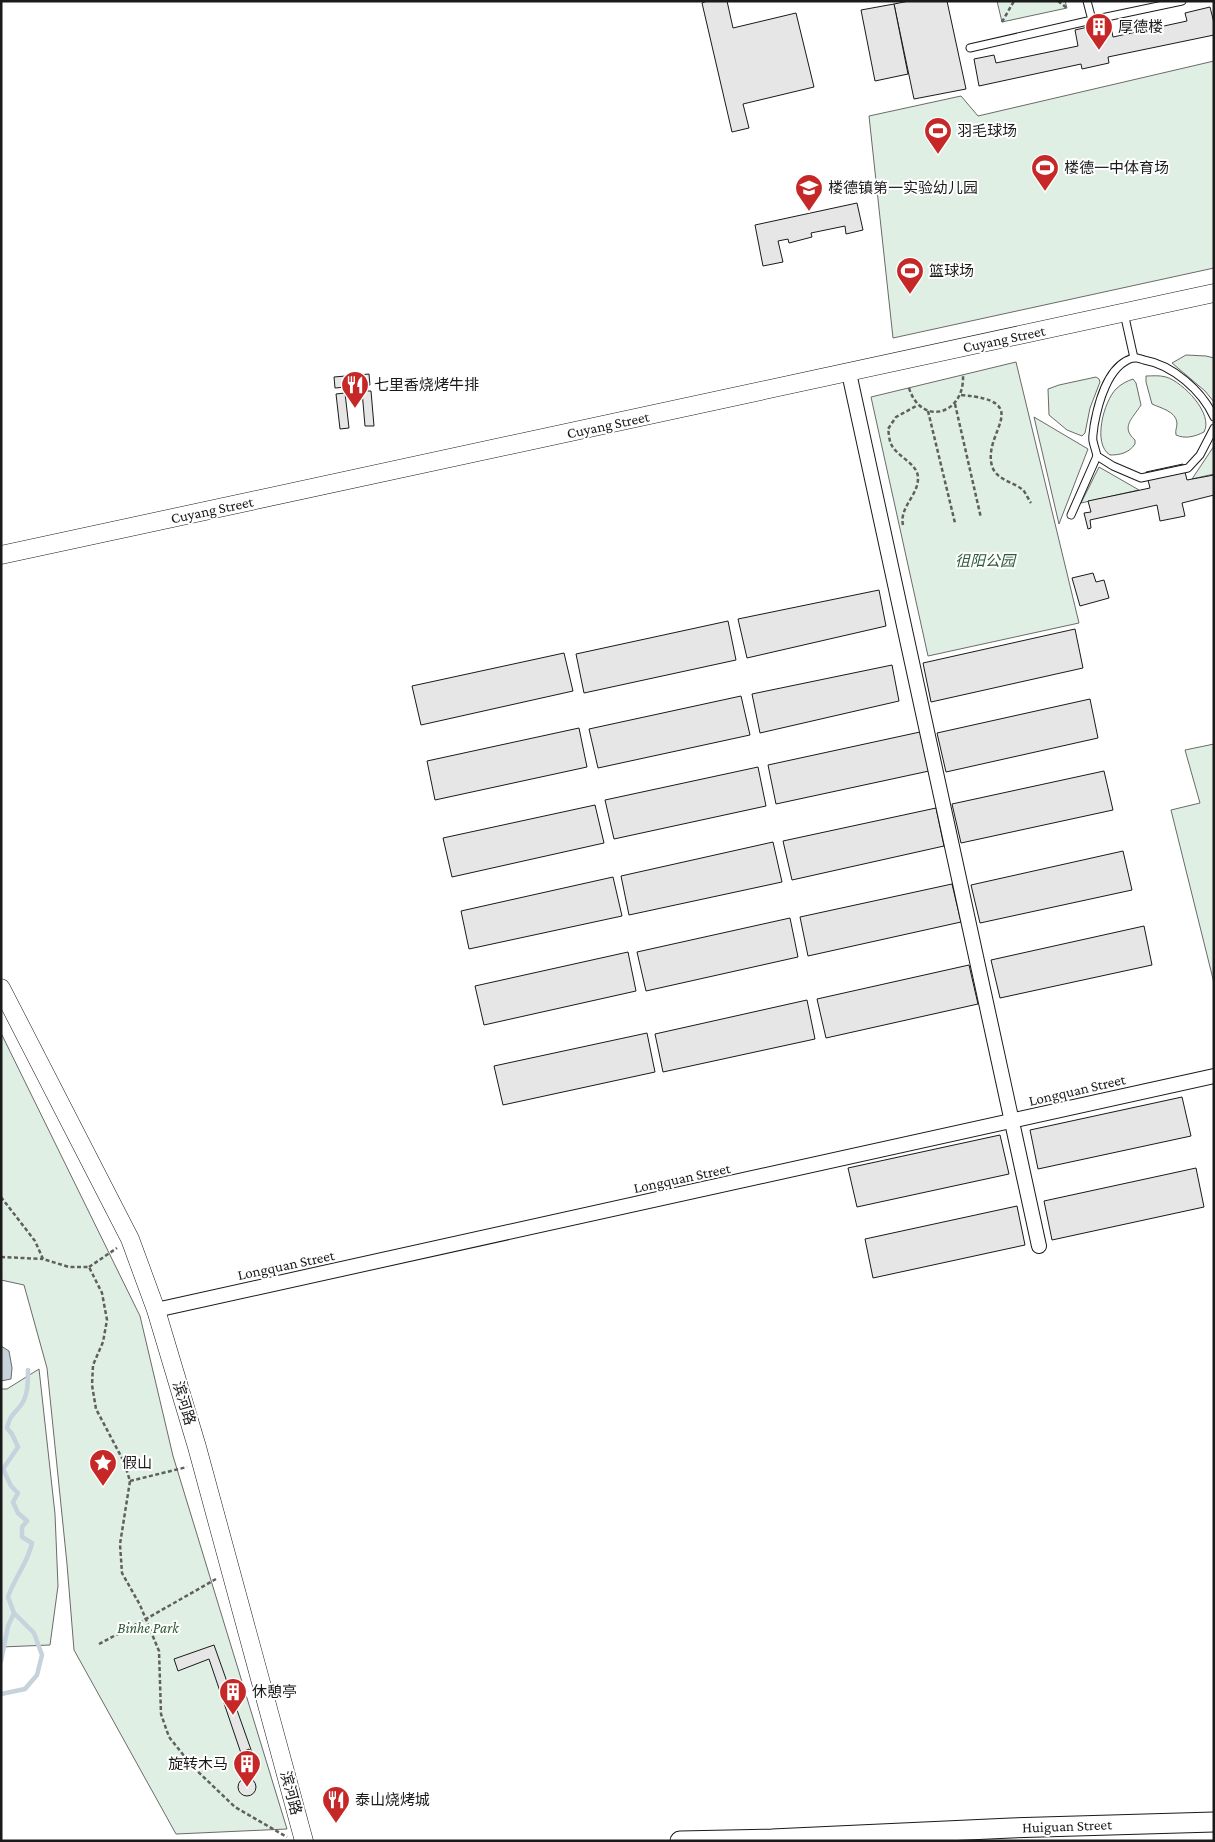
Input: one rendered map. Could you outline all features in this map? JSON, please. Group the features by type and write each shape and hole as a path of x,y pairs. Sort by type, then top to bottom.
{"main road":[{"name":"Huiguan Street","path":"680,1841 772,1840 1011,1828 1214,1822"}],"street":[{"name":"Cuyang Street","path":"1,555 1214,293"},
{"path":"849,373 1039,1246"},
{"name":"滨河路","path":"1,988 130,1239 156,1310 201,1464 304,1841"},
{"name":"Longquan Street","path":"156,1310 1214,1076"}],"lane":[{"path":"1087,1 1092,20"},
{"path":"970,48 1182,1"},
{"path":"1124,313 1134,358"},
{"path":"1214,417 1193,388 1170,370 1152,361 1134,358 1122,364 1110,378 1102,394 1092,440 1097,456 1113,466 1141,478 1188,468 1200,455 1214,428"},
{"path":"1070,515 1097,456"}],"path":[{"path":"1002,22 1014,1"},
{"path":"1058,1 1066,8"},
{"path":"909,388 912,399 918,405 928,411 942,411 955,404 961,395 964,385 963,375"},
{"path":"961,395 984,398 994,402 1000,408 1001,422 992,447 992,467 998,475 1023,490 1031,503"},
{"path":"955,404 981,518"},
{"path":"903,525 901,519 906,505 913,495 918,478 914,467 900,456 891,444 888,428 896,417 918,405"},
{"path":"928,411 955,523"},
{"path":"1,1197 35,1241 43,1259"},
{"path":"1,1258 43,1259 69,1267 89,1267 130,1239"},
{"path":"89,1267 102,1292 107,1320 103,1342 93,1366 92,1386 96,1408 124,1462 130,1481 120,1544 122,1573 140,1605 159,1651 161,1714 169,1737 192,1767 235,1807 292,1841"},
{"path":"130,1481 201,1464"},
{"path":"99,1644 146,1620 230,1571"}],"green space":[{"path":"997,1 1065,1 1067,8 1002,22"},
{"name":"楼德一中体育场","path":"1214,61 1214,268 893,338 869,116 961,96 978,116"},
{"path":"1186,355 1214,358 1214,402 1205,391 1172,363"},
{"name":"徂阳公园","path":"1016,362 1079,623 928,656 871,397"},
{"path":"1146,376 1166,377 1181,385 1201,408 1206,425 1204,432 1190,437 1176,435 1177,423 1174,416 1167,410 1152,404"},
{"path":"1096,377 1100,382 1090,408 1085,433 1082,436 1067,430 1049,415 1048,389"},
{"path":"1133,379 1136,383 1141,405 1129,422 1128,427 1128,431 1135,440 1135,444 1124,453 1110,455 1102,442 1101,432 1104,412 1107,403 1116,389"},
{"path":"1034,417 1088,449 1059,524"},
{"path":"1214,446 1214,474 1192,479"},
{"path":"1099,467 1139,490 1081,503"},
{"path":"1214,744 1214,983 1171,810 1200,803 1185,750"},
{"name":"Binhe Park","path":"1,1033 140,1316 173,1456 287,1829 176,1834 74,1650 47,1368 24,1285 1,1280"},
{"path":"39,1369 55,1514 58,1586 50,1645 1,1647 1,1389 7,1389"}],"shaded area":[{"path":"1,1346 9,1351 12,1368 11,1379 1,1381"}],"building":[{"path":"707,1 727,1 733,28 796,13 814,87 743,104 749,128 732,132 702,3"},
{"path":"909,1 947,1 966,89 914,99 894,4"},
{"path":"894,4 908,74 875,81 861,10"},
{"name":"厚德楼","path":"1210,7 1214,23 1214,35 1108,57 1109,63 1082,69 1081,64 979,86 974,59 994,55 996,63 1078,46 1075,30 1110,22 1113,37 1187,21 1185,13"},
{"path":"857,203 863,230 846,234 845,226 811,233 812,237 789,243 788,239 778,241 783,262 763,266 755,225"},
{"path":"369,374 370,385 335,388 334,377"},
{"path":"362,391 371,391 374,426 365,426"},
{"path":"345,393 349,428 340,429 336,394"},
{"path":"1183,464 1187,480 1214,475 1214,495 1182,503 1185,516 1160,521 1157,505 1090,520 1091,528 1088,529 1084,513 1091,512 1088,501 1150,488 1146,472"},
{"path":"1093,573 1096,582 1104,580 1109,598 1080,606 1072,578"},
{"path":"879,590 886,626 747,658 738,619"},
{"path":"728,621 736,660 584,693 576,654"},
{"path":"1075,629 1083,668 931,702 923,663"},
{"path":"564,653 573,691 421,725 412,686"},
{"path":"892,665 899,701 760,733 752,694"},
{"path":"741,696 750,735 598,768 589,729"},
{"path":"1090,699 1098,738 946,772 937,733"},
{"path":"579,728 587,767 435,800 427,761"},
{"path":"920,732 929,771 776,804 768,765"},
{"path":"758,767 766,806 614,839 605,800"},
{"path":"1104,771 1113,810 961,843 952,804"},
{"path":"595,805 604,843 452,877 443,838"},
{"path":"936,808 944,846 792,880 783,841"},
{"path":"773,842 782,882 629,915 621,876"},
{"path":"1123,851 1132,890 980,923 971,885"},
{"path":"613,877 622,916 469,949 461,911"},
{"path":"952,884 961,922 808,956 800,917"},
{"path":"790,918 798,957 646,991 637,952"},
{"path":"1144,926 1152,965 1000,998 991,960"},
{"path":"628,952 636,991 484,1025 475,986"},
{"path":"969,965 978,1004 826,1038 817,999"},
{"path":"807,1000 815,1039 663,1072 655,1034"},
{"path":"647,1033 655,1072 503,1105 494,1066"},
{"path":"1182,1097 1191,1136 1038,1169 1030,1130"},
{"path":"1000,1135 1009,1174 857,1207 848,1168"},
{"path":"1196,1168 1204,1207 1052,1240 1044,1201"},
{"path":"1017,1206 1025,1245 873,1278 865,1239"},
{"name":"休憩亭","path":"214,1645 255,1761 245,1765 209,1659 178,1671 174,1659"},
{"path":"249,1749 253,1760 246,1763 242,1752"},
{"name":"旋转木马","path":"247,1778 253,1781 256,1787 253,1793 247,1796 241,1793 238,1787 241,1781"}],"waterway":[{"path":"1,1661 8,1626 14,1613 8,1597 32,1543 22,1537 22,1527 27,1521 18,1513 13,1502 18,1493 11,1486 3,1469 18,1447 7,1428 11,1417 25,1397 28,1370"},
{"path":"1,1694 25,1689 37,1675 42,1655 34,1633 14,1613"}],"place":[{"name":"厚德楼","path":"1099,51"},
{"name":"羽毛球场","path":"938,155"},
{"name":"楼德一中体育场","path":"1045,192"},
{"name":"楼德镇第一实验幼儿园","path":"809,212"},
{"name":"篮球场","path":"910,295"},
{"name":"七里香烧烤牛排","path":"355,409"},
{"name":"假山","path":"103,1487"},
{"name":"休憩亭","path":"233,1716"},
{"name":"旋转木马","path":"247,1788"},
{"name":"泰山烧烤城","path":"336,1824"}]}
